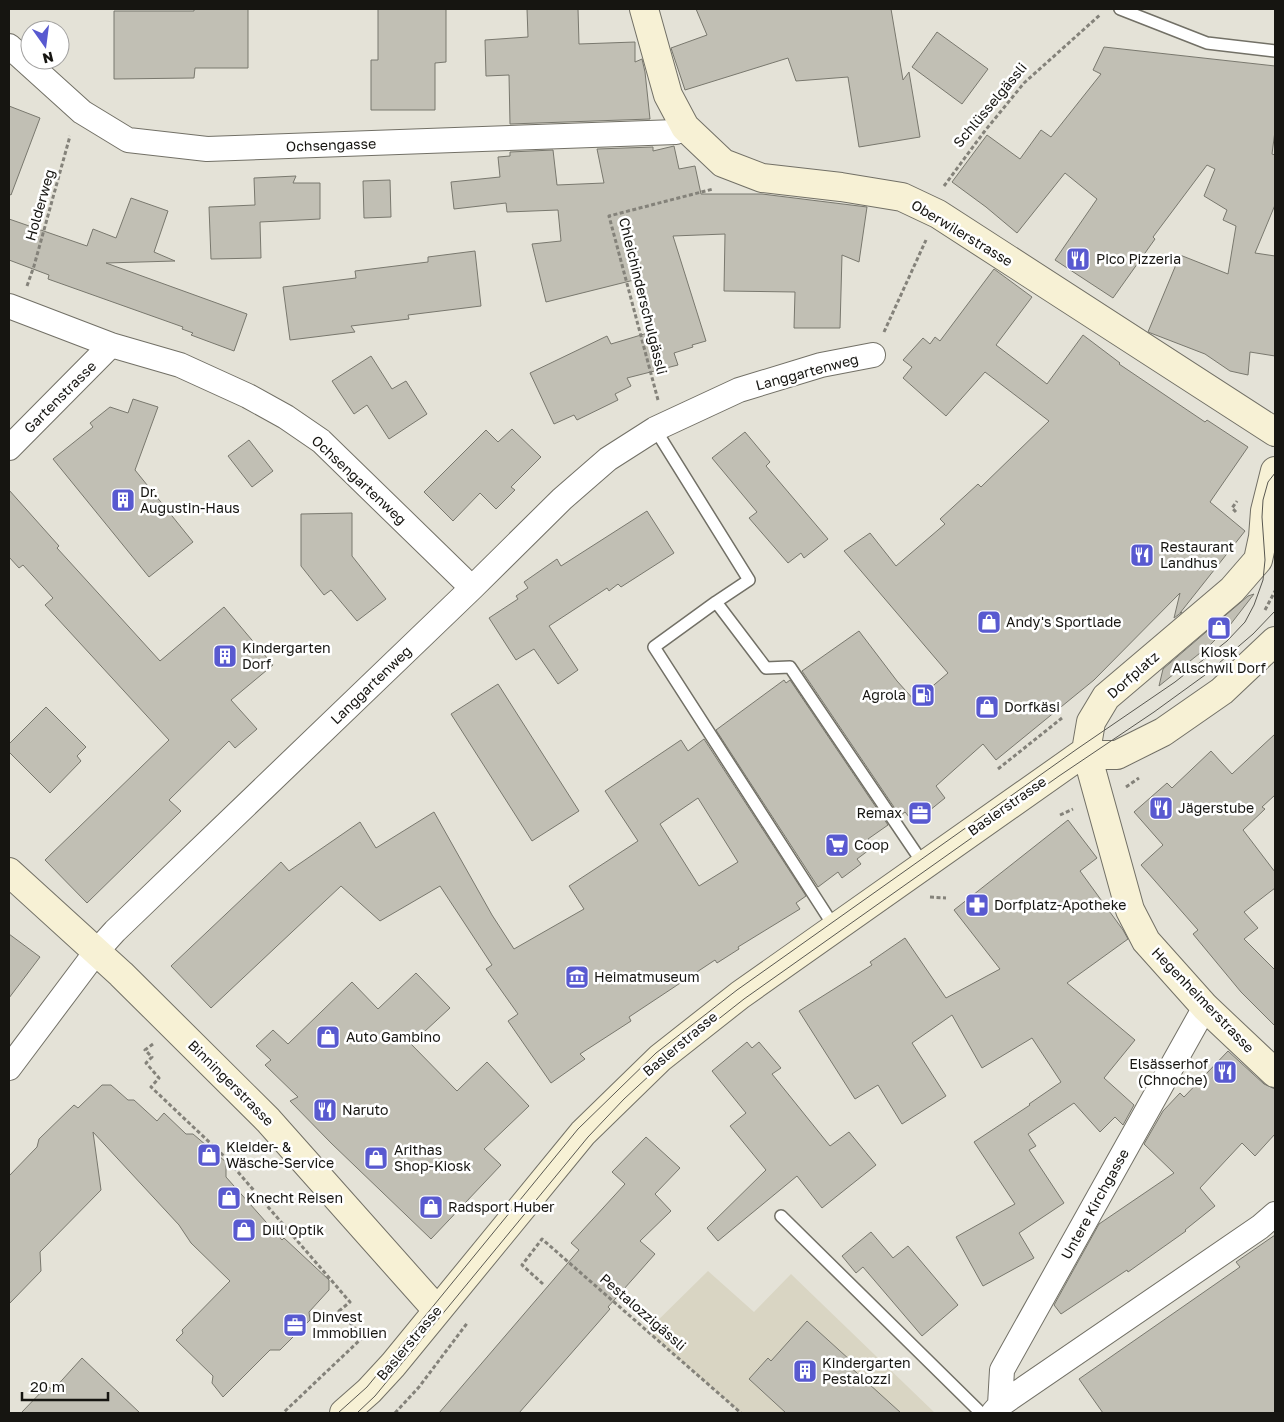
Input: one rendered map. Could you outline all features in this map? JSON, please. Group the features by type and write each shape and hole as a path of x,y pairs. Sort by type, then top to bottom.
{"street":[{"name":"Oberwilerstrasse","path":"644,9 668,95 685,127 723,163 762,178 841,187 902,197 934,213 1275,432"},
{"name":"Ochsengasse","path":"9,46 82,112 128,140 208,150 676,132 685,127"},
{"name":"Ochsengartenweg","path":"9,306 111,345 180,365 248,396 286,417 321,441 472,588"},
{"name":"Gartenstrasse","path":"9,448 111,345"},
{"name":"Langgartenweg","path":"9,1068 96,952 115,931 562,499 600,466 660,427 740,390 821,365 873,355"},
{"name":"Dorfplatz","path":"1086,752 1091,722 1106,697 1232,590 1258,560 1270,514 1275,471"},
{"path":"1086,752 1099,755 1117,755 1163,732 1222,691 1275,641"},
{"name":"Baslerstrasse","path":"344,1413 369,1391 393,1365 583,1133 660,1058 740,995 1086,752"},
{"name":"Hegenheimerstrasse","path":"1086,752 1130,910 1146,941 1205,1007 1275,1073"},
{"name":"Binningerstrasse","path":"9,872 121,974 268,1120 437,1310"},
{"name":"Untere Kirchgasse","path":"991,1411 1002,1370 1205,1007"},
{"path":"991,1411 1260,1227 1275,1214"}],"lane":[{"path":"1120,9 1207,43 1275,51"},
{"path":"660,427 749,580 654,648 836,928"},
{"path":"716,602 766,668 790,667 924,865"},
{"path":"781,1216 991,1411"}],"path":[{"name":"Schlüsselgässli","path":"934,213 940,193 984,132 1024,83 1107,9"},
{"name":"Holderweg","path":"27,286 56,191 71,130"},
{"name":"Chleichinderschulgässli","path":"660,427 609,216 713,190 723,163"},
{"name":"Langgartenweg","path":"873,355 904,291 934,213"},
{"path":"1265,610 1275,591"},
{"path":"1060,815 1078,807"},
{"path":"928,897 946,898"},
{"path":"158,1041 145,1050 152,1057 146,1063 160,1078 151,1087 225,1157 350,1302 339,1311 363,1337 284,1413"},
{"name":"Pestalozzigässli","path":"531,1252 542,1239 741,1413"},
{"path":"526,1246 531,1252 522,1265 543,1284"},
{"path":"395,1413 419,1387 472,1316"}],"shaded area":[{"path":"708,1271 754,1312 791,1274 935,1413 741,1413 647,1331"}],"building":[{"path":"194,9 248,9 248,68 195,68 194,78 114,79 114,11 194,11"},
{"path":"378,9 446,9 446,62 435,63 435,110 371,110 371,60 378,60"},
{"path":"527,9 578,9 579,44 635,42 635,62 642,59 645,72 650,119 510,124 509,75 486,76 485,40 528,37"},
{"path":"696,9 891,9 903,80 909,72 920,137 859,147 848,77 796,81 788,58 685,90 671,48 707,35"},
{"path":"937,32 988,69 962,104 912,67"},
{"path":"1104,47 1275,66 1275,131 1272,154 1275,155 1275,205 1255,253 1275,256 1275,356 1250,352 1248,375 1230,371 1205,354 1148,332 1180,255 1228,274 1236,226 1223,220 1227,210 1204,196 1215,169 1207,165 1153,237 1155,239 1113,298 1055,260 1097,199 1065,173 1017,233 952,182 987,135 1020,159 1041,130 1051,137 1101,74 1093,70"},
{"path":"9,106 40,118 11,195 9,194"},
{"path":"674,146 679,169 695,166 701,194 762,194 867,207 859,262 842,255 840,328 794,328 795,292 724,291 725,234 673,236 706,341 674,353 678,365 627,378 631,386 615,394 618,400 577,420 574,415 554,424 530,373 607,336 611,344 651,332 634,280 546,302 532,244 561,241 558,210 507,212 506,203 454,209 451,182 500,177 498,157 510,156 510,152 553,150 557,185 604,183 597,149 653,147 653,151"},
{"path":"296,176 293,183 320,183 320,219 260,222 261,258 211,259 209,207 255,205 254,178"},
{"path":"390,180 391,217 364,218 363,181"},
{"path":"131,198 168,211 154,252 175,261 106,263 247,314 234,351 191,335 193,333 182,329 183,327 48,279 49,275 9,260 9,219 87,246 93,229 116,238"},
{"path":"475,251 481,306 408,315 409,319 351,326 355,332 290,340 283,287 356,278 355,271 428,262 428,257"},
{"path":"994,269 1032,297 996,345 1047,384 1083,335 1119,364 1205,422 1207,420 1248,447 1210,502 1245,531 1180,613 1182,612 1174,618 1180,593 1094,680 996,760 983,744 936,786 945,798 914,823 905,812 900,816 802,671 859,631 897,681 915,701 948,673 844,551 870,533 896,566 945,524 940,519 978,484 981,487 1049,421 985,372 946,416 903,378 912,367 903,360 923,338 930,344 935,337 940,341"},
{"path":"371,356 392,389 406,381 427,414 389,439 367,405 354,414 332,381"},
{"name":"Dr. Augustin-Haus","path":"133,399 158,407 135,470 193,542 149,577 53,459 93,427 90,423 110,407 128,413"},
{"path":"512,429 541,457 511,487 515,490 496,509 480,493 453,521 424,492 486,430 498,442"},
{"path":"745,432 770,462 766,466 828,539 804,558 801,553 788,563 749,518 757,512 712,458"},
{"path":"249,440 273,471 252,487 228,456"},
{"path":"9,490 59,546 57,548 160,661 224,607 273,665 231,700 257,729 235,748 229,741 169,800 181,811 87,903 45,860 169,740 45,605 53,598 23,565 19,568 9,557"},
{"path":"647,511 674,553 621,587 618,584 609,591 607,588 549,626 578,670 558,684 534,649 516,660 489,618 518,599 516,596 528,588 524,582 557,559 561,566"},
{"path":"352,513 352,556 386,599 357,621 331,590 324,595 301,566 301,514"},
{"path":"1254,594 1230,625 1210,645 1159,686 1163,669 1248,596"},
{"path":"784,680 786,683 790,680 888,825 868,839 873,847 857,859 861,864 842,878 838,872 818,887 716,730"},
{"path":"498,684 579,811 532,841 451,714"},
{"path":"46,707 86,747 77,756 81,761 50,793 9,752 9,744"},
{"path":"1275,734 1275,795 1262,807 1265,809 1243,830 1275,872 1275,888 1244,912 1258,928 1244,939 1275,970 1275,1026 1241,992 1193,934 1198,930 1141,865 1163,845 1134,812 1167,783 1172,788 1211,751 1232,774"},
{"path":"704,739 806,896 796,903 800,909 738,947 739,949 717,963 715,960 629,1017 631,1021 580,1054 585,1059 551,1083 508,1021 518,1014 486,969 492,965 440,886 380,921 341,886 211,1008 171,966 281,862 289,871 360,822 376,848 434,812 492,915 514,949 584,909 569,886 638,841 605,791 681,740 688,751","holes":["698,798 738,862 699,886 660,824"]},
{"path":"1068,820 1097,858 1080,871 1128,939 1067,983 1135,1040 1104,1078 1134,1105 1123,1125 1115,1117 1100,1132 1074,1103 1028,1134 1036,1146 1029,1150 1064,1203 1019,1233 1034,1258 983,1286 956,1237 1015,1204 974,1142 1061,1082 1032,1038 982,1068 952,1015 912,1043 946,1096 902,1124 878,1085 855,1099 799,1011 872,965 870,962 905,938 946,998 1000,969 954,910"},
{"path":"9,934 40,957 9,998"},
{"path":"416,973 450,1008 411,1044 457,1091 487,1062 529,1106 484,1149 501,1165 431,1239 290,1101 298,1097 265,1065 271,1060 256,1046 273,1030 288,1044 352,982 378,1009"},
{"path":"747,1042 752,1048 759,1042 781,1068 772,1074 830,1146 849,1132 876,1165 822,1208 797,1176 718,1241 707,1228 766,1170 730,1126 746,1113 712,1071"},
{"path":"1228,1051 1264,1084 1275,1089 1275,1134 1255,1156 1242,1143 1200,1188 1215,1206 1186,1231 1128,1272 1127,1270 1061,1314 1054,1305 1099,1224 1174,1173 1144,1144 1163,1111 1180,1093 1184,1097"},
{"path":"102,1085 111,1085 128,1100 134,1100 157,1121 164,1113 186,1134 193,1134 226,1162 226,1177 282,1240 284,1238 329,1280 329,1290 309,1312 310,1320 280,1350 270,1350 223,1397 212,1383 213,1376 176,1340 183,1333 182,1330 230,1281 191,1243 179,1225 93,1132 101,1190 40,1252 41,1271 9,1304 9,1176 37,1147 39,1139 74,1105 78,1108"},
{"path":"646,1137 680,1168 655,1194 671,1211 640,1241 655,1254 608,1307 610,1309 519,1413 439,1413 579,1250 571,1243 625,1184 612,1172"},
{"path":"871,1232 893,1258 908,1246 958,1305 922,1336 863,1267 856,1273 842,1256"},
{"path":"1275,1235 1275,1413 1103,1413 1079,1379 1240,1267 1236,1262"},
{"name":"Kindergarten Pestalozzi","path":"807,1321 850,1360 847,1364 901,1413 786,1413 749,1379 768,1358 771,1361"},
{"path":"82,1358 140,1413 21,1413 47,1386 53,1390"}],"tram line":[{"path":"338,1413 367,1387 578,1129 656,1053 737,990 1077,749 1175,682 1227,641 1245,622 1254,605 1263,580 1265,560 1262,517 1263,500 1268,482 1275,473"},
{"path":"357,1413 375,1396 588,1137 624,1099 664,1062 744,999 1205,675 1253,634 1275,611"}],"place":[{"name":"Pico Pizzeria","path":"1078,259"},
{"name":"Dr. Augustin-Haus","path":"123,500"},
{"name":"Restaurant Landhus","path":"1142,555"},
{"name":"Andy's Sportlade","path":"989,622"},
{"name":"Kiosk Allschwil Dorf","path":"1219,628"},
{"name":"Kindergarten Dorf","path":"225,656"},
{"name":"Agrola","path":"923,695"},
{"name":"Dorfkäsi","path":"987,707"},
{"name":"Jägerstube","path":"1161,808"},
{"name":"Remax","path":"920,813"},
{"name":"Coop","path":"837,845"},
{"name":"Dorfplatz-Apotheke","path":"977,905"},
{"name":"Heimatmuseum","path":"577,977"},
{"name":"Auto Gambino","path":"328,1037"},
{"name":"Elsässerhof (Chnoche)","path":"1225,1072"},
{"name":"Naruto","path":"325,1110"},
{"name":"Kleider- & Wäsche-Service","path":"209,1155"},
{"name":"Arithas Shop-Kiosk","path":"376,1158"},
{"name":"Knecht Reisen","path":"229,1198"},
{"name":"Radsport Huber","path":"431,1207"},
{"name":"Dill Optik","path":"244,1230"},
{"name":"Dinvest Immobilien","path":"295,1325"},
{"name":"Kindergarten Pestalozzi","path":"805,1371"}]}
